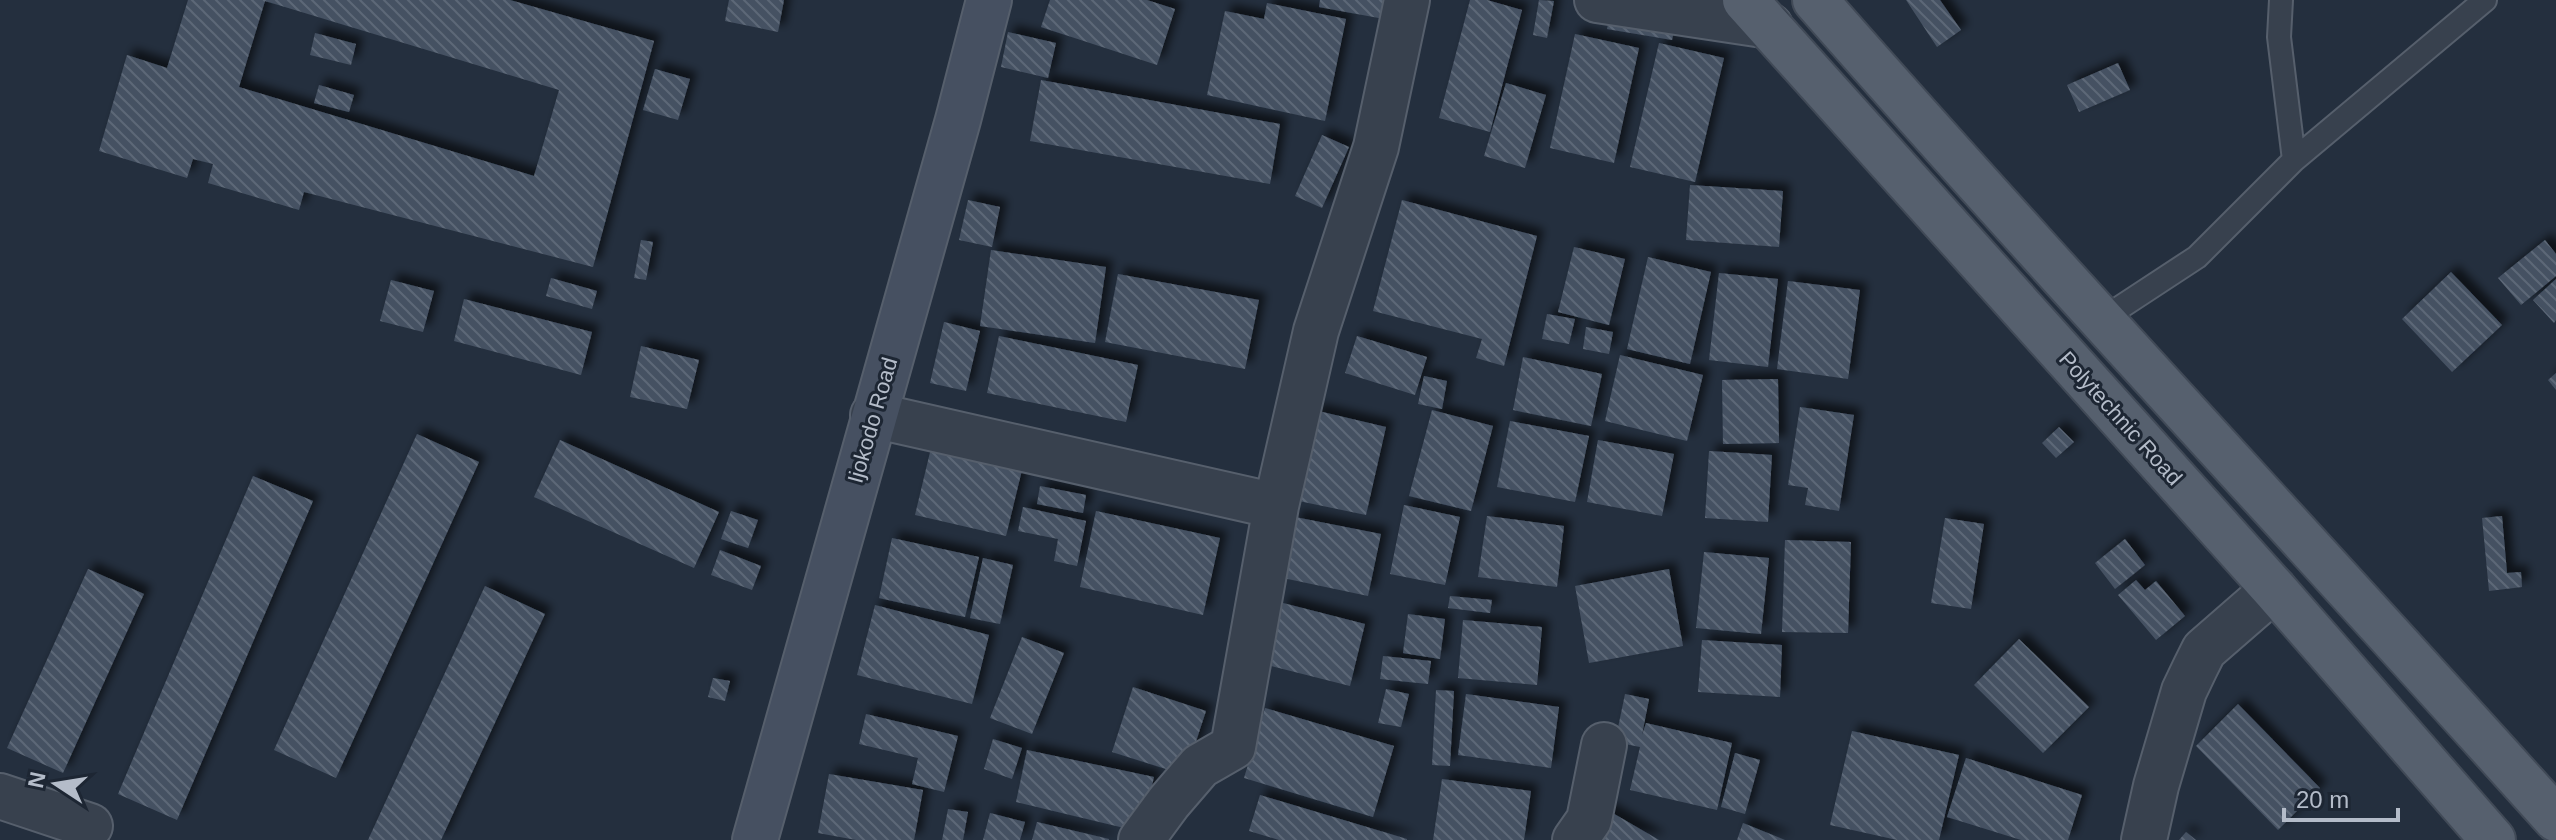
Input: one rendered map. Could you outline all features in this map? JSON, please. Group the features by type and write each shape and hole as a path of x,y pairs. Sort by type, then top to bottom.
{"main road":[{"name":"Ijokodo Road","path":"755,840 989,0"},
{"path":"1815,0 2101,320 2315,550 2556,819"},
{"name":"Polytechnic Road","path":"1758,13 2274,589 2493,840"}],"street":[{"path":"1141,840 1200,766 1233,747 1276,506 1316,331 1376,147 1407,0"},
{"path":"1597,0 1758,13"},
{"path":"873,415 1276,506"},
{"path":"2144,840 2156,786 2184,691 2204,650 2274,589"},
{"path":"1575,840 1589,820 1604,745"},
{"path":"0,796 90,826"}],"lane":[{"path":"2281,0 2279,37 2294,160"},
{"path":"2101,320 2197,257 2294,160 2485,0"}],"building":[{"path":"188,0 510,0 654,41 593,267 304,192 299,210 208,183 213,164 193,159 187,178 99,151 127,55 167,68","holes":["265,1 559,90 534,176 239,87"]},
{"path":"729,0 784,0 778,32 725,21"},
{"path":"1050,0 1147,0 1175,9 1157,65 1041,27"},
{"path":"1320,0 1388,0 1384,19 1319,7"},
{"path":"1470,0 1487,0 1522,10 1490,132 1439,118"},
{"path":"1539,0 1554,1 1547,38 1533,35"},
{"path":"1906,0 1940,0 1961,30 1937,47"},
{"path":"1267,3 1346,19 1325,121 1207,95 1225,11 1264,19"},
{"path":"1611,10 1676,22 1672,40 1607,29"},
{"path":"1008,32 1056,43 1048,78 1001,67"},
{"path":"315,33 356,44 351,65 310,55"},
{"path":"1575,34 1639,48 1614,163 1550,148"},
{"path":"1659,43 1724,58 1695,182 1630,167"},
{"path":"2118,63 2130,90 2079,112 2067,85"},
{"path":"655,69 690,79 678,120 643,110"},
{"path":"1041,80 1280,124 1270,184 1030,141"},
{"path":"1506,83 1546,95 1525,168 1484,156"},
{"path":"319,85 354,95 349,112 314,103"},
{"path":"1322,135 1349,147 1322,208 1295,196"},
{"path":"1690,185 1783,191 1779,247 1686,240"},
{"path":"968,200 1000,207 992,247 959,240"},
{"path":"1402,200 1537,236 1504,366 1476,358 1482,339 1373,311"},
{"path":"641,240 653,242 646,280 634,278"},
{"path":"2545,240 2556,254 2556,276 2521,305 2498,278"},
{"path":"1574,247 1625,259 1609,325 1558,312"},
{"path":"991,250 1106,267 1095,343 980,326"},
{"path":"1648,257 1711,272 1690,364 1627,349"},
{"path":"2451,272 2502,325 2452,372 2402,319"},
{"path":"1719,273 1778,279 1768,367 1709,360"},
{"path":"1118,274 1259,300 1245,369 1105,342"},
{"path":"551,278 597,291 592,309 546,296"},
{"path":"2556,279 2556,320 2554,323 2533,300"},
{"path":"391,280 434,291 423,332 380,321"},
{"path":"1788,281 1860,290 1848,379 1777,369"},
{"path":"464,299 592,332 581,375 454,341"},
{"path":"1547,314 1575,319 1569,344 1542,339"},
{"path":"944,322 980,331 966,391 930,383"},
{"path":"1586,327 1613,332 1609,354 1583,349"},
{"path":"999,336 1138,365 1126,422 987,393"},
{"path":"1357,336 1427,357 1415,395 1345,373"},
{"path":"641,346 699,360 687,409 630,397"},
{"path":"1620,355 1703,375 1687,441 1605,421"},
{"path":"1523,357 1602,374 1591,426 1513,410"},
{"path":"2556,373 2556,390 2548,380"},
{"path":"1424,376 1447,381 1442,409 1418,404"},
{"path":"1778,379 1779,443 1723,444 1722,380"},
{"path":"1800,407 1854,415 1839,511 1805,505 1808,488 1788,485"},
{"path":"1314,410 1386,427 1366,515 1294,500"},
{"path":"1432,410 1493,426 1471,511 1409,496"},
{"path":"1510,421 1589,436 1575,502 1497,487"},
{"path":"2059,427 2074,442 2056,458 2042,443"},
{"path":"417,434 479,462 336,778 274,750"},
{"path":"560,440 719,512 694,568 534,497"},
{"path":"1598,440 1674,454 1662,516 1587,502"},
{"path":"931,448 1022,470 1006,536 915,515"},
{"path":"1709,451 1772,455 1768,522 1705,518"},
{"path":"253,476 313,501 177,820 118,794"},
{"path":"1040,486 1086,495 1083,513 1037,504"},
{"path":"1404,505 1460,517 1445,585 1390,574"},
{"path":"1023,507 1086,521 1077,566 1054,561 1058,539 1018,531"},
{"path":"731,511 758,520 748,548 721,539"},
{"path":"1096,511 1220,538 1203,615 1080,587"},
{"path":"1487,516 1564,526 1557,587 1478,577"},
{"path":"2502,516 2507,573 2521,572 2522,587 2489,591 2482,518"},
{"path":"1295,517 1381,534 1368,596 1283,578"},
{"path":"1945,518 1984,524 1971,609 1931,603"},
{"path":"892,538 979,557 965,617 879,598"},
{"path":"2125,539 2145,565 2115,589 2095,563"},
{"path":"1785,540 1851,542 1848,633 1782,632"},
{"path":"720,550 761,566 752,590 711,575"},
{"path":"1704,552 1769,558 1761,634 1696,628"},
{"path":"983,558 1013,565 1000,624 970,618"},
{"path":"88,569 144,594 63,773 7,748"},
{"path":"1669,569 1683,646 1589,663 1575,586"},
{"path":"2136,580 2145,590 2156,581 2185,616 2156,640 2118,595"},
{"path":"485,586 545,614 441,840 368,840"},
{"path":"1450,596 1492,600 1490,613 1448,608"},
{"path":"1283,603 1365,624 1350,686 1267,665"},
{"path":"875,605 989,635 972,704 857,675"},
{"path":"1408,614 1445,619 1440,659 1403,653"},
{"path":"1463,620 1542,627 1537,685 1458,678"},
{"path":"1022,637 1064,653 1032,734 990,718"},
{"path":"2019,639 2089,707 2043,753 1974,685"},
{"path":"1702,640 1782,645 1780,697 1698,692"},
{"path":"1383,656 1431,661 1428,684 1380,679"},
{"path":"713,678 730,681 725,701 708,697"},
{"path":"1133,687 1206,711 1185,775 1112,752"},
{"path":"1386,689 1409,694 1401,727 1378,723"},
{"path":"1436,690 1454,691 1450,766 1432,765"},
{"path":"1466,694 1559,707 1551,768 1458,755"},
{"path":"1625,694 1649,699 1642,735 1646,723 1732,743 1717,810 1630,790 1640,747 1615,742"},
{"path":"2238,704 2320,788 2278,830 2196,746"},
{"path":"1265,708 1394,746 1373,817 1244,778"},
{"path":"866,714 958,736 944,792 912,784 918,758 859,744"},
{"path":"1852,731 1959,755 1939,840 1897,840 1830,825"},
{"path":"993,739 1022,748 1012,779 984,769"},
{"path":"1027,750 1154,777 1141,832 1016,802"},
{"path":"1735,753 1760,760 1745,814 1721,807"},
{"path":"1966,758 2082,795 2068,840 2021,840 1947,817"},
{"path":"829,774 923,790 914,840 856,840 818,833"},
{"path":"1442,779 1531,791 1524,840 1433,840"},
{"path":"1260,795 1407,840 1279,840 1249,831"},
{"path":"1604,808 1659,840 1586,840"},
{"path":"948,809 968,812 963,840 942,840"},
{"path":"990,813 1025,822 1020,840 983,840"},
{"path":"1037,822 1109,839 1109,840 1032,840"},
{"path":"1743,823 1785,840 1737,840"},
{"path":"2186,832 2196,840 2179,840"}]}
